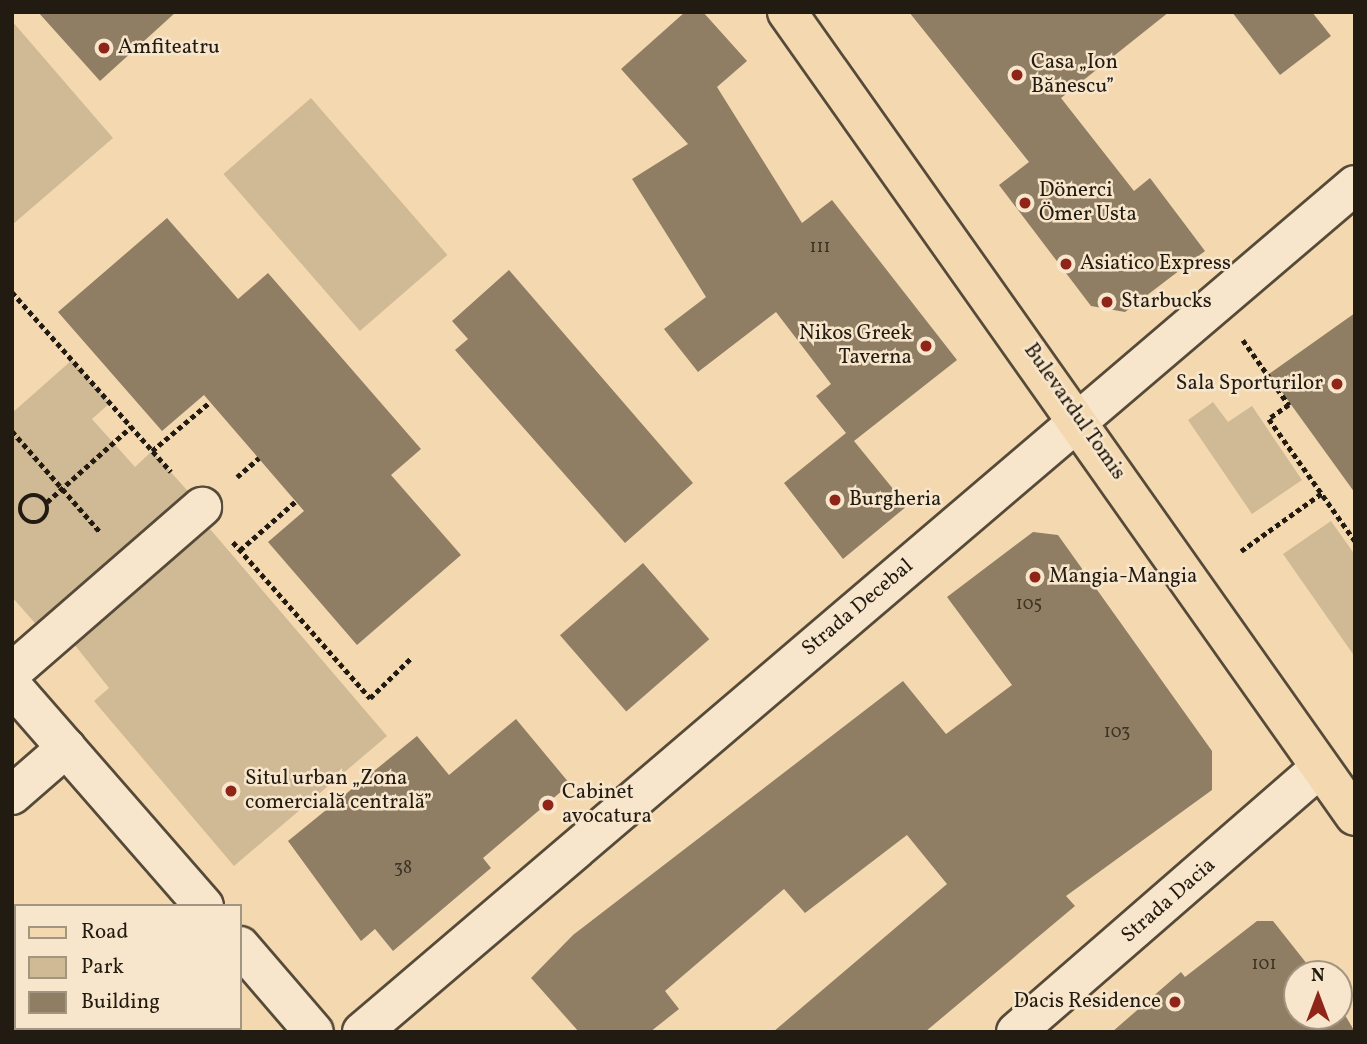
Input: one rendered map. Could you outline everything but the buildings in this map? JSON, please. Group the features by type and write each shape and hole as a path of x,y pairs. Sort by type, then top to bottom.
{"main road":[{"name":"Bulevardul Tomis","path":"787,12 1080,419 1355,816"}],"street":[{"name":"Strada Decebal","path":"362,1032 1355,184"},
{"path":"12,672 202,507"},
{"path":"12,686 202,904"},
{"path":"12,795 66,748"},
{"name":"Strada Dacia","path":"1016,1032 1320,768"},
{"path":"242,948 314,1032"}],"path":[{"path":"12,292 370,698 412,657"},
{"path":"1217,302 1289,405 1269,419 1355,541"},
{"path":"152,451 210,402"},
{"path":"47,502 31,494 20,512 39,522 47,502 131,426"},
{"path":"12,431 131,568"},
{"path":"1241,551 1322,494"},
{"path":"240,550 296,501"}],"green space":[{"path":"12,21 113,138 12,225"},
{"path":"311,98 447,255 360,331 223,174"},
{"path":"72,360 110,403 92,419 135,467 152,451 202,507 49,639 12,597 12,413"},
{"path":"1213,402 1228,422 1252,406 1302,480 1252,514 1188,420"},
{"path":"1331,521 1355,555 1355,657 1283,554"},
{"path":"210,529 387,736 234,866 94,701 109,688 74,644"}],"place":[{"name":"Amfiteatru","path":"104,48"},
{"name":"Casa „Ion Bănescu”","path":"1017,75"},
{"name":"Dönerci Ömer Usta","path":"1025,203"},
{"name":"Asiatico Express","path":"1066,264"},
{"name":"Starbucks","path":"1107,302"},
{"name":"Nikos Greek Taverna","path":"926,346"},
{"name":"Sala Sporturilor","path":"1337,384"},
{"name":"Burgheria","path":"835,500"},
{"name":"Mangia-Mangia","path":"1035,577"},
{"name":"Situl urban „Zona comercială centrală”","path":"231,791"},
{"name":"Cabinet avocatura","path":"548,805"},
{"name":"Dacis Residence","path":"1175,1002"}]}
